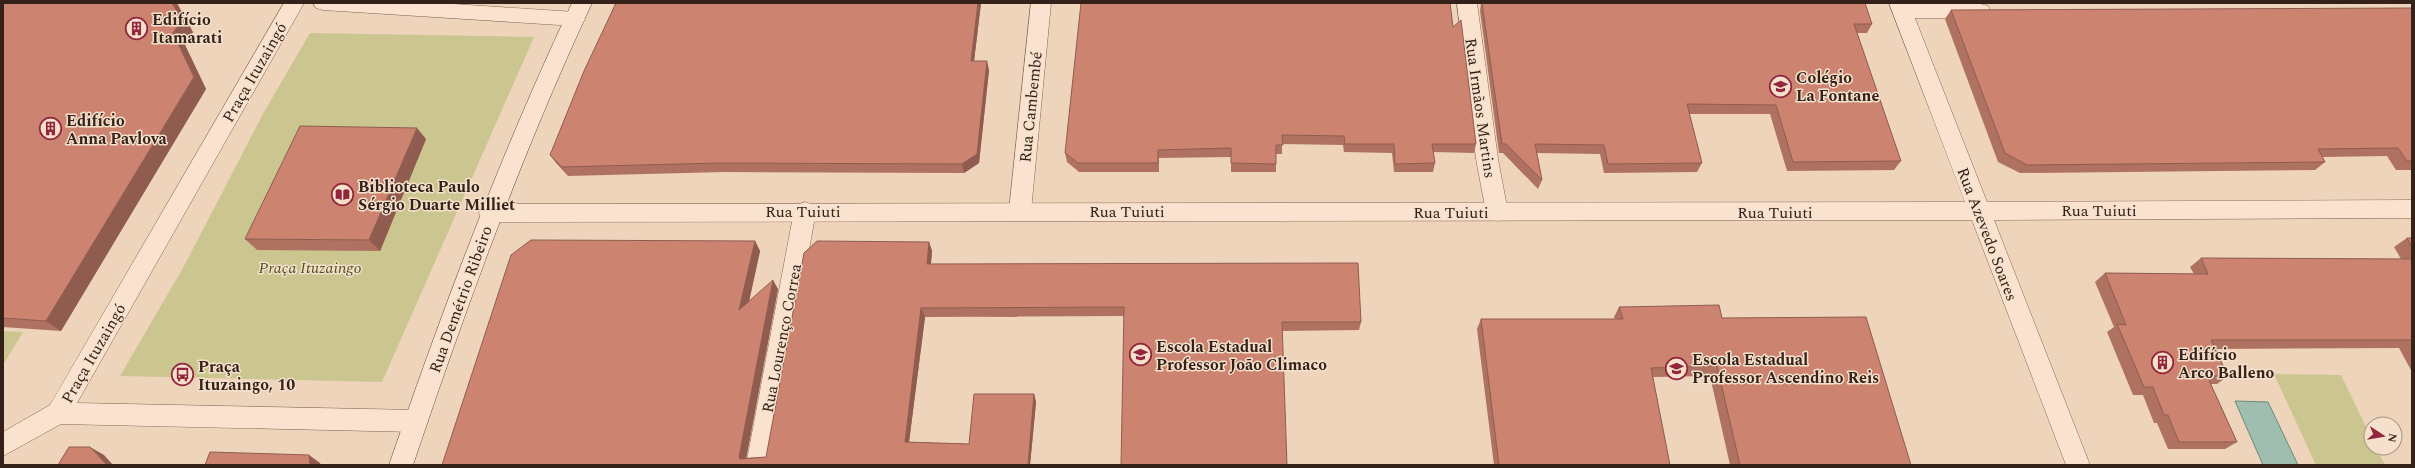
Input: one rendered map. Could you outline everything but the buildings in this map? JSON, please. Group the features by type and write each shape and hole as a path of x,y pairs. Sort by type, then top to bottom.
{"street":[{"name":"Praça Ituzaingó","path":"294,3 58,413 416,421"},
{"path":"323,3 579,11"},
{"name":"Rua Cambembé","path":"1020,211 1041,3"},
{"name":"Rua Irmãos Martins","path":"1467,3 1487,159 1497,212"},
{"path":"1900,7 1996,11"},
{"name":"Rua Azevedo Soares","path":"1900,7 2078,465"},
{"name":"Rua Demétrio Ribeiro","path":"401,465 490,213 513,155 579,11"},
{"name":"Rua Tuiuti","path":"490,213 806,211 1497,212 2412,209"},
{"name":"Rua Lourenço Correa","path":"758,465 806,211"},
{"path":"3,445 58,413"}],"green space":[{"name":"Praça Ituzaingo","path":"310,33 534,37 382,382 120,376 183,268 264,112"},
{"path":"3,331 23,332 3,365"},
{"path":"2274,374 2341,375 2363,420 2363,456 2380,456 2385,465 2316,465"}],"shaded area":[{"path":"2235,401 2268,402 2298,465 2263,465"}],"place":[{"name":"Edifício Itamarati","path":"137,28"},
{"name":"Colégio La Fontane","path":"1780,86"},
{"name":"Edifício Anna Pavlova","path":"51,129"},
{"name":"Biblioteca Paulo Sérgio Duarte Milliet","path":"343,195"},
{"name":"Escola Estadual Professor João Climaco","path":"1140,355"},
{"name":"Edifício Arco Balleno","path":"2163,363"},
{"name":"Escola Estadual Professor Ascendino Reis","path":"1676,368"},
{"name":"Praça Ituzaingo, 10","path":"183,375"}]}
